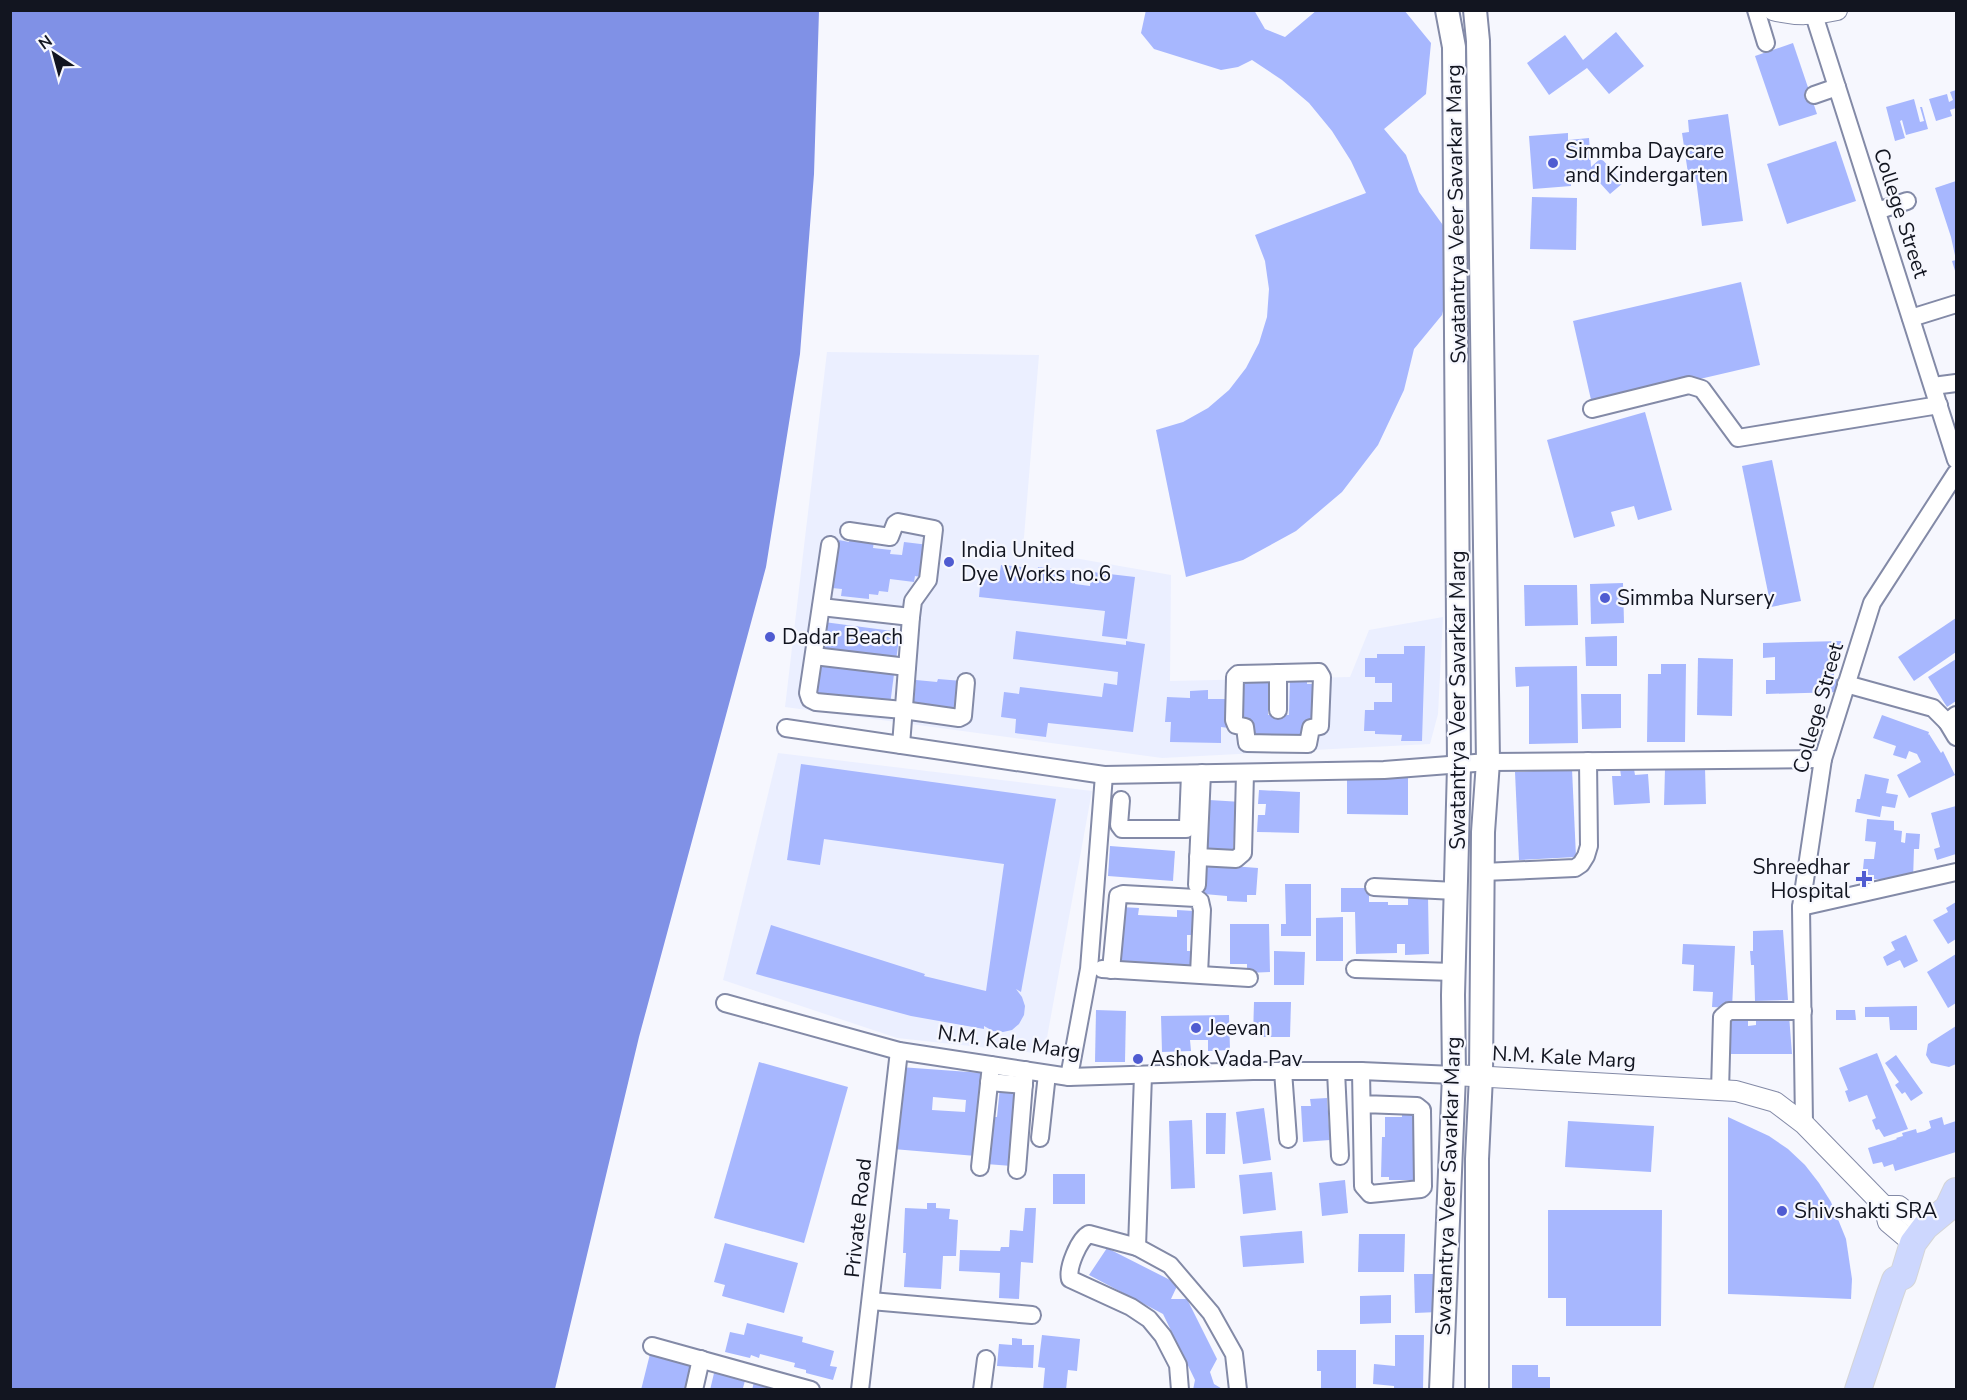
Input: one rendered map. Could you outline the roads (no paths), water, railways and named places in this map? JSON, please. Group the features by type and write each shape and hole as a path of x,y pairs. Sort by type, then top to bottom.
{"main road":[{"name":"Swatantrya Veer Savarkar Marg","path":"1442,1389 1454,1075 1459,766 1454,47 1447,10"},
{"name":"Swatantrya Veer Savarkar Marg","path":"1474,10 1478,41 1488,762 1482,872 1481,1076 1477,1159 1477,1389"},
{"path":"1858,1389 1895,1280 1891,1272 1913,1231 1948,1208 1956,1192"}],"street":[{"path":"1756,10 1766,44"},
{"path":"1773,10 1792,15 1814,15 1837,10"},
{"name":"College Street","path":"1814,15 1956,460"},
{"path":"1814,95 1837,87"},
{"path":"1877,211 1907,201"},
{"path":"1911,318 1956,304"},
{"path":"1933,386 1956,383"},
{"path":"1592,409 1689,385 1702,389 1738,438 1939,405"},
{"name":"College Street","path":"1804,1124 1801,907 1823,759 1872,603 1956,473"},
{"path":"849,531 890,537 898,522 934,529 928,580 913,601 901,745"},
{"path":"830,545 808,693 813,700 961,718 966,682"},
{"path":"821,607 911,617"},
{"path":"814,656 907,667"},
{"path":"1319,672 1322,677 1320,726 1311,728 1309,743 1246,743 1245,727 1236,725 1234,720 1235,677 1238,674 1278,673 1319,672"},
{"path":"1278,673 1278,710"},
{"path":"1846,684 1933,708 1952,719 1956,736"},
{"path":"786,728 1104,775 1384,770 1488,762 1823,759"},
{"path":"1278,744 1278,772"},
{"path":"1482,872 1575,868 1581,864 1589,846 1588,761"},
{"path":"1198,857 1236,859 1243,853 1245,772"},
{"path":"1121,800 1119,825 1122,829 1186,829 1196,773"},
{"path":"1196,773 1197,885"},
{"path":"1069,1077 1089,969 1104,775"},
{"path":"1801,907 1956,872"},
{"path":"1374,887 1456,891"},
{"path":"1111,970 1118,896 1123,894 1197,898 1200,901 1202,910 1199,974"},
{"path":"1089,969 1249,978"},
{"path":"1356,969 1454,972"},
{"name":"N.M. Kale Marg","path":"725,1003 899,1051 990,1073 1024,1078 1047,1074 1069,1077 1361,1071 1736,1091 1775,1102 1804,1124 1884,1206 1888,1222 1913,1231"},
{"path":"1720,1091 1722,1017 1724,1014 1729,1011 1803,1011"},
{"name":"Private Road","path":"860,1389 899,1051"},
{"path":"1283,1071 1289,1109 1288,1138"},
{"path":"1336,1071 1340,1156"},
{"path":"1361,1071 1363,1186 1366,1192 1370,1194 1421,1189 1423,1187 1423,1113 1419,1107 1362,1104"},
{"path":"980,1167 990,1073"},
{"path":"1040,1138 1047,1074"},
{"path":"1137,1247 1143,1075"},
{"path":"1017,1170 1024,1078"},
{"path":"1423,1145 1451,1146"},
{"path":"1180,1389 1178,1365 1163,1336 1149,1319 1131,1307 1070,1279 1069,1274 1079,1242 1089,1234 1137,1247 1170,1265 1211,1313 1234,1354 1238,1389"},
{"path":"871,1301 1032,1315"},
{"path":"652,1346 811,1389"},
{"path":"694,1389 701,1359"},
{"path":"982,1389 986,1359"}],"water":[{"path":"10,11 819,11 814,174 800,354 766,567 639,1037 555,1389 11,1389"}],"place":[{"name":"Simmba Daycare and Kindergarten","path":"1553,163"},
{"name":"India United Dye Works no.6","path":"949,562"},
{"name":"Simmba Nursery","path":"1605,598"},
{"name":"Dadar Beach","path":"770,637"},
{"name":"Shreedhar Hospital","path":"1864,879"},
{"name":"Jeevan","path":"1196,1028"},
{"name":"Ashok Vada Pav","path":"1138,1059"},
{"name":"Shivshakti SRA","path":"1782,1211"}]}
